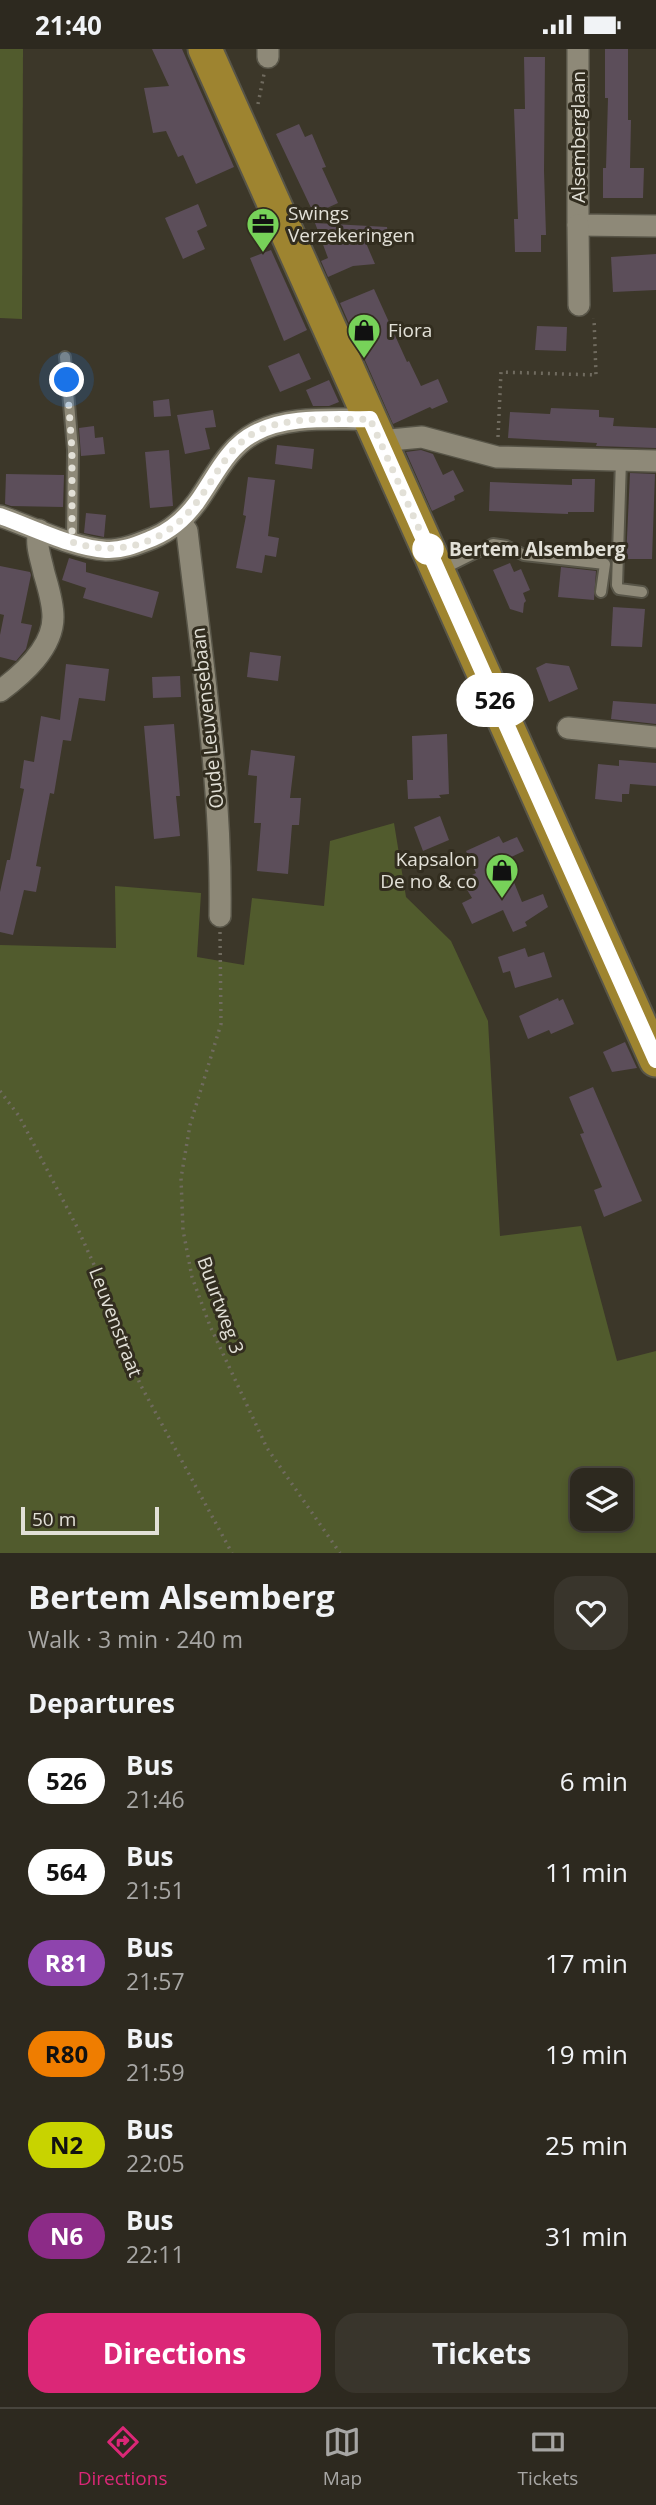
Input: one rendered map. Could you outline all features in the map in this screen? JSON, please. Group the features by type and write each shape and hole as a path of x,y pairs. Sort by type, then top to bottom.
{"main road":[{"path":"205,49 656,1061"}],"street":[{"name":"Alsemberglaan","path":"578,49 579,305"},
{"name":"Alsemberglaan","path":"578,225 656,226"},
{"path":"0,516 72,542 106,550 123,548 161,535 180,521 196,504 227,456 242,441 271,425 295,422 422,437 497,457 656,461"},
{"name":"Oude Leuvensebaan","path":"180,521 187,531 206,695 221,850 220,916"},
{"path":"0,691 15,680 48,639 53,618 51,598 36,542 40,530"},
{"path":"568,728 656,737"}],"lane":[{"path":"65,356 72,450 72,542"},
{"path":"621,460 617,585 619,589 642,592"},
{"path":"438,571 493,544 506,546 524,555 605,564 601,592"}],"path":[{"path":"240,127 255,114 268,53"},
{"path":"497,457 501,372 596,375 593,305 579,305"},
{"name":"Buurtweg 3","path":"220,916 222,1024 190,1125 181,1178 183,1230 192,1277 211,1326 267,1448 340,1553"},
{"name":"Leuvenstraat","path":"0,1091 19,1116 77,1227 109,1298 140,1384 232,1553"}],"green space":[{"path":"0,49 23,49 22,319 0,318"},
{"path":"394,823 406,897 451,941 488,1021 500,1236 581,1226 617,1361 656,1351 656,1553 0,1553 0,945 116,948 115,886 201,893 197,957 244,965 252,898 324,906 330,841"}],"building":[{"path":"152,49 182,49 234,167 196,184 183,155 178,157 166,131 153,133 144,88 169,86"},
{"path":"605,49 628,49 630,168 644,168 643,198 603,198 608,98 605,98"},
{"path":"524,57 545,57 546,235 541,235 541,252 515,252 514,219 518,219 514,109 525,109"},
{"path":"299,124 305,137 312,134 326,167 322,168 338,203 314,214 276,134"},
{"path":"198,204 207,226 197,231 205,249 183,259 165,218"},
{"path":"315,223 387,227 389,244 366,243 375,264 353,266 328,277 321,261 328,258"},
{"path":"271,250 307,330 284,341 250,258"},
{"path":"656,254 656,290 613,292 611,257"},
{"path":"374,289 407,362 409,361 421,386 438,379 448,402 393,424 340,303"},
{"path":"537,326 567,327 566,351 535,350"},
{"path":"299,353 311,379 280,392 268,366"},
{"path":"329,380 339,402 329,406 313,406 306,390"},
{"path":"169,399 171,416 154,417 153,401"},
{"path":"551,408 599,410 599,417 614,418 613,426 656,428 656,448 508,438 510,412 550,414"},
{"path":"213,410 216,427 205,428 210,449 185,454 177,415"},
{"path":"94,426 95,438 103,437 105,454 81,456 79,428"},
{"path":"277,445 314,449 312,469 275,464"},
{"path":"169,450 173,506 150,508 145,452"},
{"path":"421,450 433,454 443,475 453,470 464,491 454,496 455,500 432,511 406,452"},
{"path":"630,473 655,474 652,559 626,559"},
{"path":"6,474 64,475 63,507 5,504"},
{"path":"248,477 275,480 268,536 279,538 276,557 265,555 262,573 236,568 246,516 243,515"},
{"path":"572,479 595,479 594,512 568,514 489,511 490,482 572,485"},
{"path":"86,513 106,515 104,537 84,533"},
{"path":"69,558 86,563 86,572 159,592 152,618 83,598 86,588 62,580"},
{"path":"510,563 514,572 521,569 530,590 523,593 526,601 523,613 510,609 493,570"},
{"path":"0,566 30,572 31,575 21,623 32,625 26,649 16,661 0,657 4,615 0,614"},
{"path":"561,567 596,571 594,600 558,597"},
{"path":"613,607 645,609 642,647 611,646"},
{"path":"250,652 281,656 278,681 247,677"},
{"path":"546,663 569,666 578,689 549,702 536,668"},
{"path":"66,664 109,669 105,701 79,698 71,741 63,740 54,794 50,793 36,866 41,867 36,892 24,890 13,935 0,932 0,892 7,860 10,860 24,789 20,788 24,760 34,762 41,716 60,720"},
{"path":"180,676 181,697 153,698 152,677"},
{"path":"613,701 656,704 656,724 611,719"},
{"path":"174,724 180,796 176,796 180,836 154,839 144,726"},
{"path":"447,734 449,794 439,795 441,798 408,799 407,780 413,780 412,736"},
{"path":"251,750 295,756 290,798 301,798 299,825 292,825 288,874 257,871 261,823 254,823 257,776 248,775"},
{"path":"619,760 656,763 656,786 630,784 629,794 622,794 622,802 595,799 598,764 619,766"},
{"path":"440,816 449,840 423,851 414,827"},
{"path":"499,836 503,843 517,837 524,851 505,860 522,902 543,894 548,907 525,922 527,926 513,932 503,910 472,924 462,903 472,898 466,888 476,883 472,875 476,873 466,851"},
{"path":"525,948 528,957 544,952 552,977 515,988 510,971 503,973 498,957"},
{"path":"558,998 559,1001 563,999 574,1024 551,1034 549,1030 528,1039 519,1016"},
{"path":"625,1042 637,1068 612,1072 603,1052"},
{"path":"593,1087 642,1201 604,1217 594,1190 602,1187 580,1134 584,1133 569,1097"}],"bus line":[{"name":"526","path":"0,516 82,545 106,550 139,544 161,535 180,521 196,504 227,456 254,433 271,425 295,422 370,419 656,1060"}],"place":[{"name":"Swings Verzekeringen","path":"263,254"},
{"name":"Fiora","path":"364,360"},
{"name":"Bertem Alsemberg","path":"428,549"},
{"name":"Kapsalon De no & co","path":"502,900"}],"route":[{"path":"67,380 72,450 72,542 106,550 139,544 161,535 180,521 196,504 227,456 242,441 271,425 370,419 429,551 428,549"}]}
